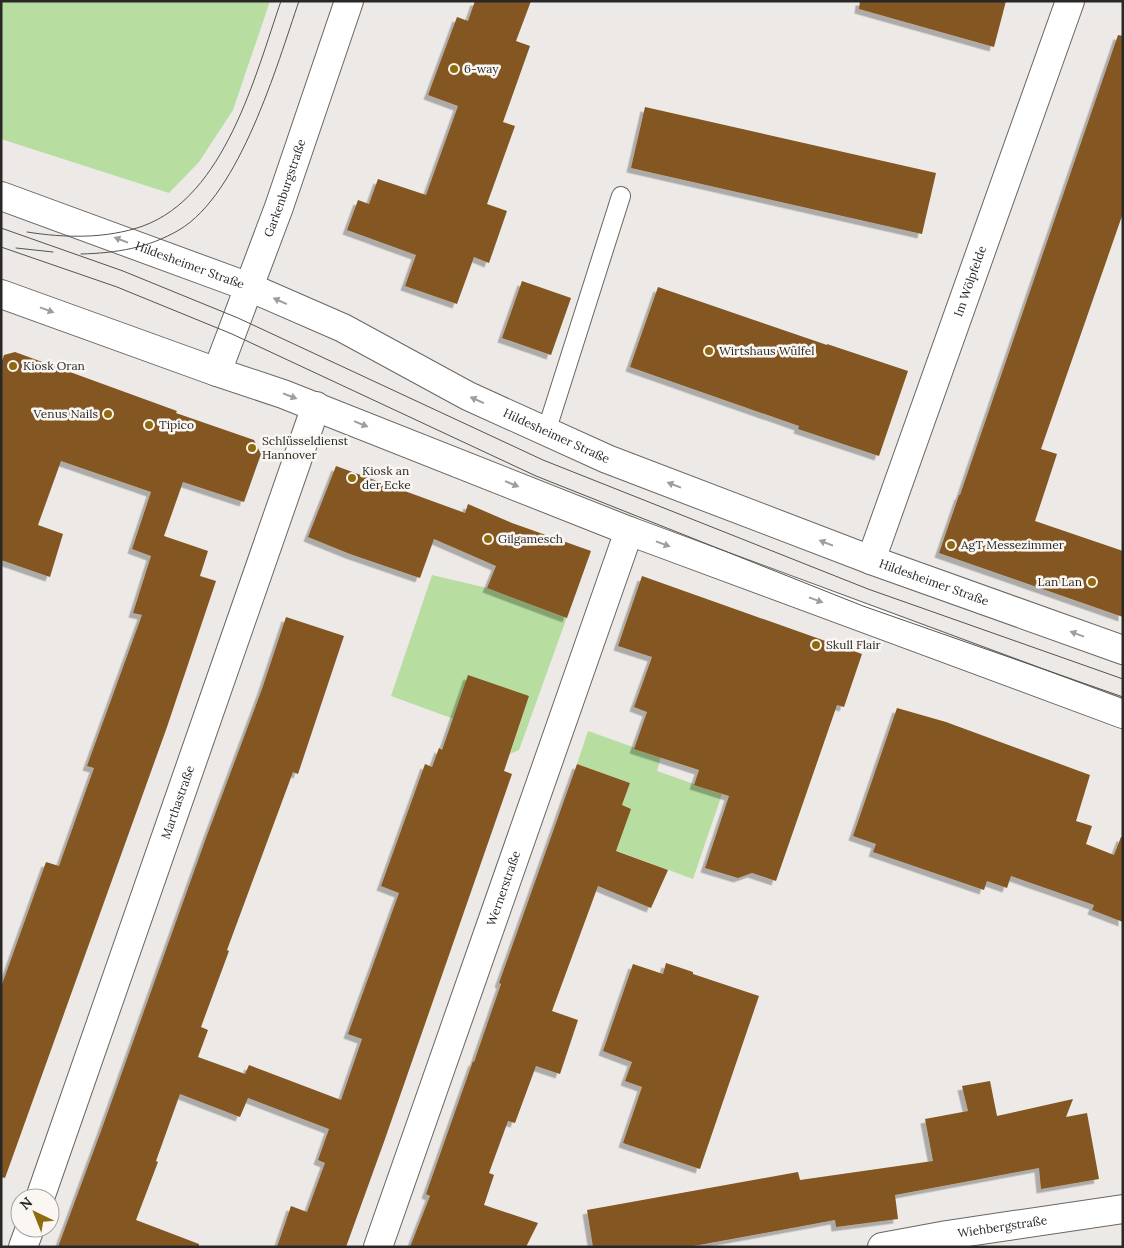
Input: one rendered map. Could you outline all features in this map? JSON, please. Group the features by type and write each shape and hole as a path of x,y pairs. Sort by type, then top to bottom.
{"main road":[{"name":"Garkenburgstraße","path":"217,372 279,207 350,1"},
{"name":"Im Wölpfelde","path":"872,560 1070,1"},
{"name":"Hildesheimer Straße","path":"1,196 249,287 343,328 468,396 607,459 872,560 1123,650"},
{"path":"1,294 316,406 630,531 1123,714"},
{"name":"Marthastraße","path":"43,1188 300,446 316,406"},
{"name":"Wernerstraße","path":"378,1247 630,531"},
{"name":"Wiehbergstraße","path":"882,1247 947,1235 1123,1209"}],"lane":[{"path":"546,432 621,196"}],"green space":[{"path":"1,1 270,1 233,110 199,162 169,193 1,139"},
{"path":"432,575 487,588 567,617 519,750 510,754 529,696 454,719 391,696"},
{"path":"588,731 661,757 657,771 722,794 693,879 620,852 605,854 630,783 577,764"}],"building":[{"path":"475,1 531,1 516,41 530,46 503,122 515,126 487,204 507,211 489,263 474,257 457,304 405,286 416,255 347,230 358,200 369,204 378,179 426,195 458,106 428,95 457,17 468,21"},
{"path":"860,1 1006,1 994,47 859,9"},
{"path":"1118,35 1123,36 1123,213 1041,449 1057,454 1035,521 1123,551 1123,617 939,553"},
{"path":"645,107 936,173 922,234 631,168"},
{"path":"522,281 571,298 551,355 502,338"},
{"path":"658,287 908,371 879,456 798,429 799,426 630,367"},
{"path":"15,352 177,411 176,413 254,440 261,454 244,502 183,482 164,536 208,551 200,576 216,581 167,727 5,1178 1,1177 1,987 46,862 59,866 94,768 87,766 142,615 133,613 151,556 132,549 151,492 61,461 38,525 63,534 50,577 1,560 1,364 4,355"},
{"path":"336,466 465,513 468,504 512,523 591,551 567,618 487,588 496,566 434,539 420,578 350,554 308,537"},
{"path":"642,576 862,654 844,707 837,705 776,881 752,873 738,878 705,868 729,796 694,785 699,770 634,749 647,712 634,707 652,657 618,646"},
{"path":"286,617 344,636 298,774 293,772 227,950 229,951 201,1027 208,1030 198,1057 245,1074 249,1065 341,1100 362,1039 348,1034 399,893 381,886 425,764 432,767 439,748 442,750 468,675 529,696 504,771 512,774 346,1247 277,1247 291,1206 307,1212 325,1163 318,1160 329,1129 248,1098 240,1117 180,1094 156,1161 158,1162 136,1220 199,1244 199,1247 58,1247 262,689"},
{"path":"897,708 946,722 1090,775 1076,821 1092,826 1086,844 1114,855 1121,837 1123,837 1123,922 1092,910 1094,905 1011,876 1007,888 987,881 984,890 873,852 876,844 853,836"},
{"path":"577,764 630,783 622,805 631,809 616,851 668,870 651,908 598,886 552,1011 578,1020 560,1074 536,1066 515,1123 508,1121 489,1173 494,1175 484,1205 538,1223 526,1247 410,1247 430,1196 426,1194 474,1062 501,984 499,983"},
{"path":"666,963 759,996 700,1169 623,1143 642,1087 625,1081 632,1062 603,1051 633,964 663,974"},
{"path":"990,1081 997,1116 1073,1099 1066,1117 1087,1113 1099,1179 1041,1189 1039,1168 895,1195 898,1219 836,1227 835,1220 688,1247 593,1247 587,1210 798,1172 800,1180 933,1161 925,1119 968,1111 962,1086"}],"tram line":[{"path":"27,232 71,236 115,233 143,226 171,211 195,189 216,161 233,130 248,97 281,1"},
{"path":"81,254 120,251 156,241 179,230 201,212 220,188 238,159 254,126 280,59 299,1"},
{"path":"1,228 123,271 238,318 543,460 868,589 1123,679"},
{"path":"1,247 117,287 232,334 536,476 863,606 1123,697"},
{"path":"16,248 53,252"}],"place":[{"name":"6-way","path":"454,69"},
{"name":"Wirtshaus Wülfel","path":"709,351"},
{"name":"Kiosk Oran","path":"13,366"},
{"name":"Venus Nails","path":"108,414"},
{"name":"Tipico","path":"149,425"},
{"name":"Schlüsseldienst Hannover","path":"252,448"},
{"name":"Kiosk an der Ecke","path":"352,478"},
{"name":"Gilgamesch","path":"488,539"},
{"name":"AgT Messezimmer","path":"951,545"},
{"name":"Lan Lan","path":"1092,582"},
{"name":"Skull Flair","path":"816,645"}]}
